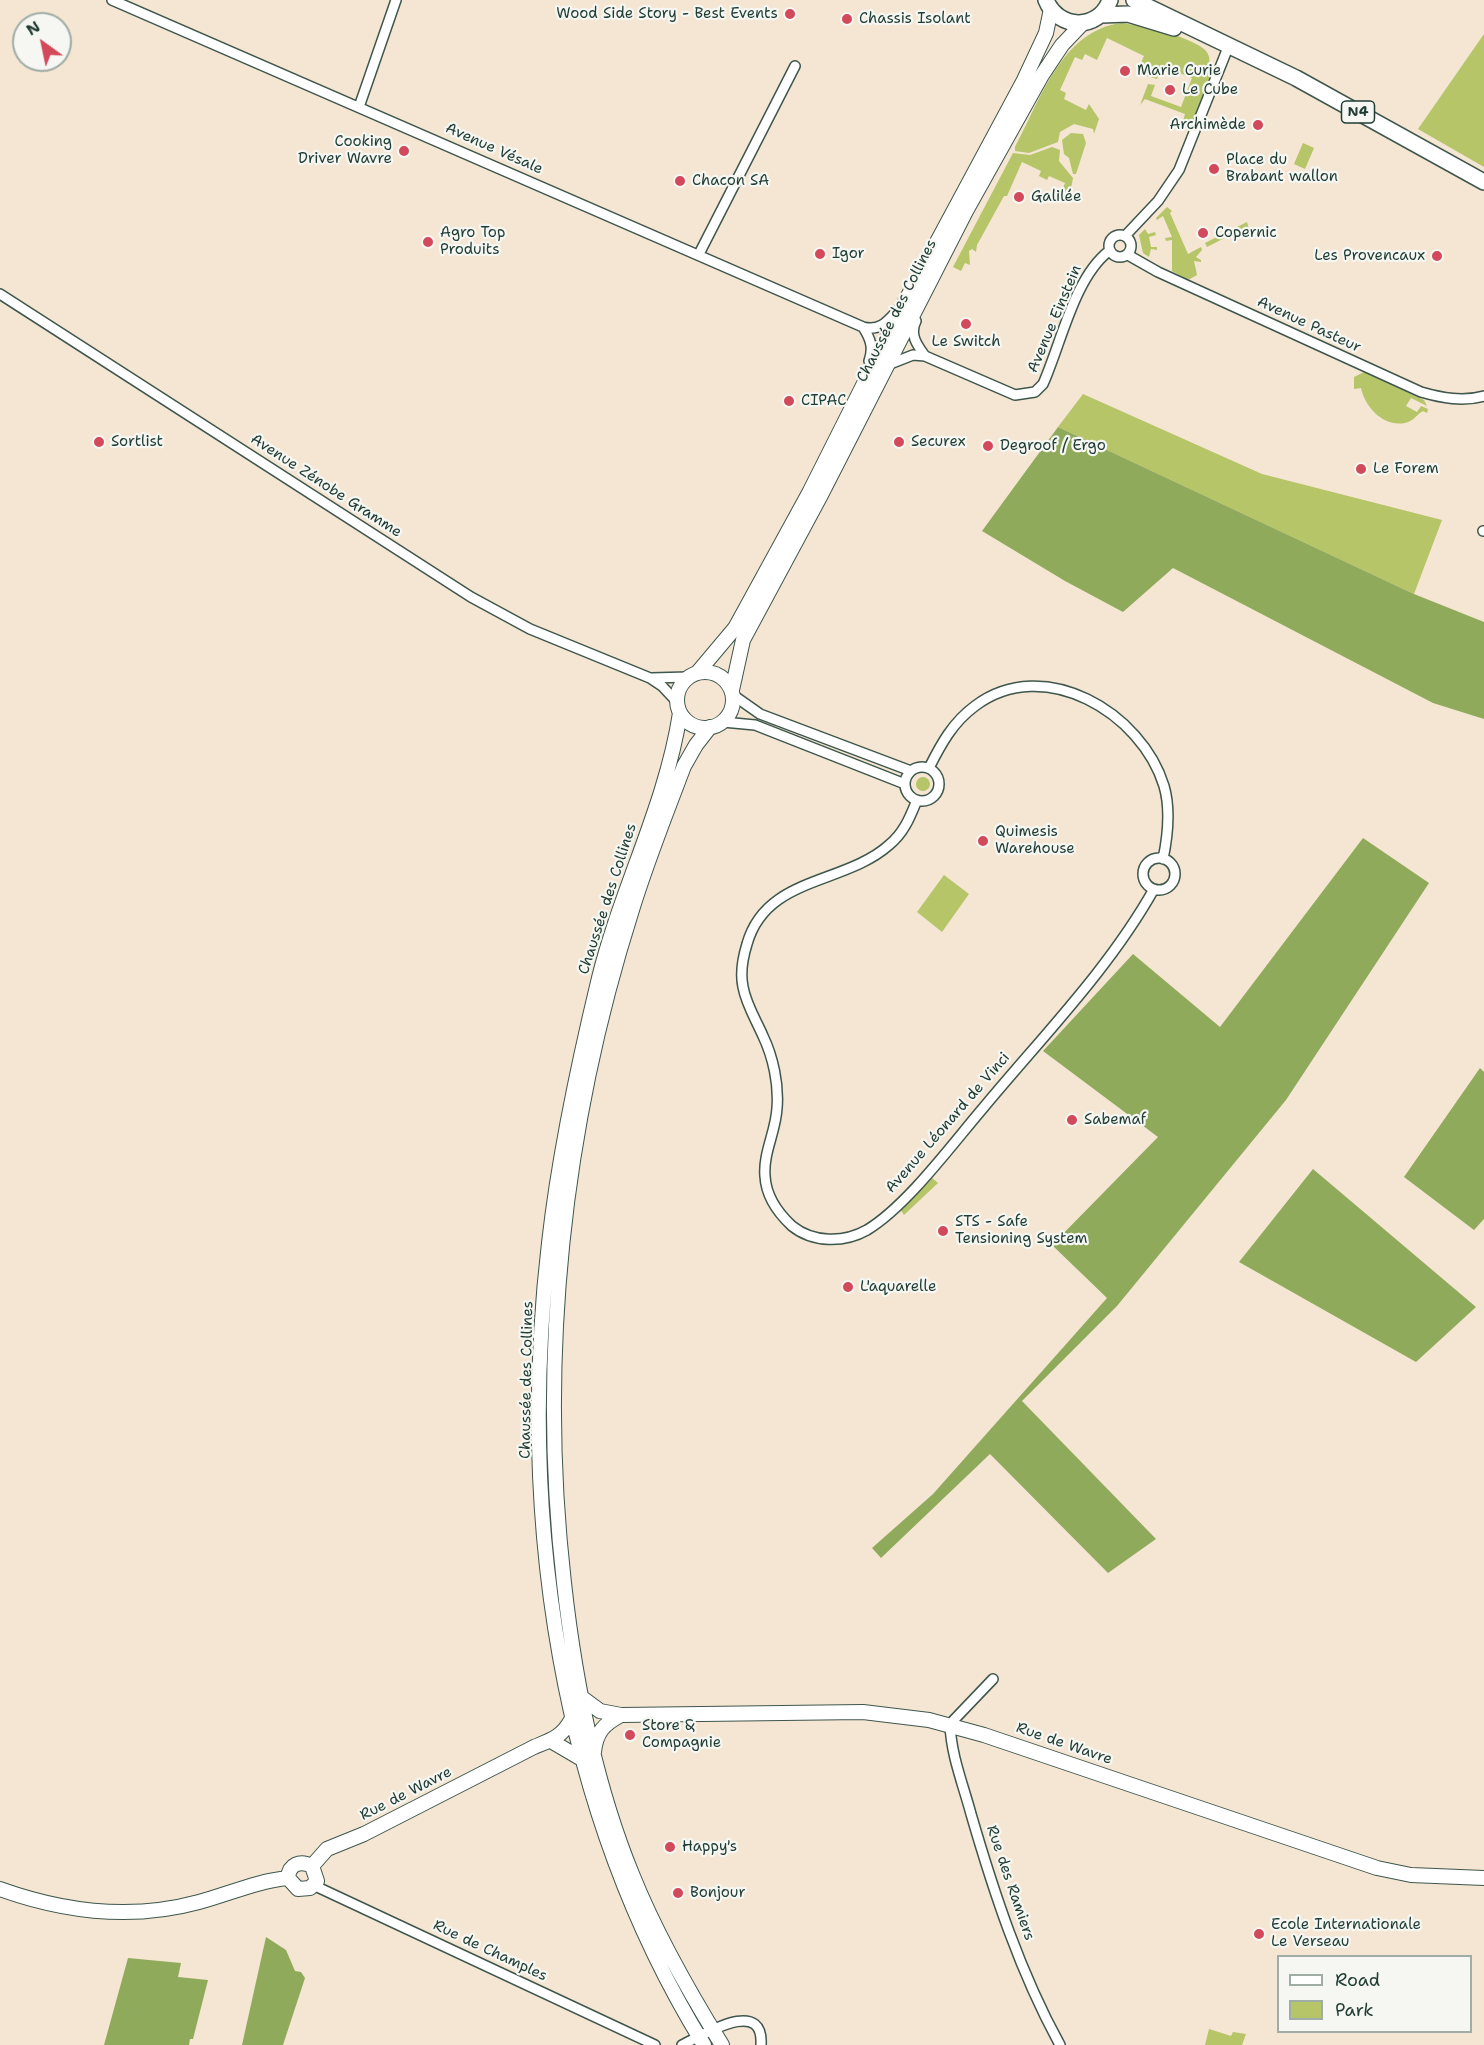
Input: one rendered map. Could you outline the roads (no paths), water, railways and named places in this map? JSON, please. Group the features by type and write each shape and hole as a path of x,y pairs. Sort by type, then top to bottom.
{"main road":[{"path":"1101,15 1110,0"},
{"name":"N4","path":"1134,0 1304,82 1484,182"},
{"path":"1048,5 1059,18 1071,23 1083,23"},
{"name":"Chaussée des Collines","path":"693,675 735,628 825,461 908,296 1024,80 1046,33 1048,5"},
{"name":"N4","path":"1083,23 1101,15 1128,14 1229,45"},
{"name":"Chaussée des Collines","path":"732,692 735,667 743,640 889,364 966,211 1042,75 1062,45 1083,23"},
{"path":"714,673 728,682 732,692 732,710 717,724 693,725 679,707 678,692 693,675 714,673"},
{"name":"Chaussée des Collines","path":"679,707 672,758 620,906 599,975 572,1094 548,1245 540,1411 548,1554 555,1621 614,1864 662,1974 701,2041"},
{"name":"Chaussée des Collines","path":"578,1721 580,1697 558,1532 553,1413 561,1249 581,1108 610,986 650,857 684,766 696,745 717,724"},
{"name":"Rue de Wavre","path":"580,1697 600,1711 621,1715 863,1712 908,1716 950,1724 1377,1868 1412,1875 1484,1878"},
{"path":"552,1741 587,1758 603,1726 621,1715"},
{"name":"Rue de Wavre","path":"288,1878 295,1864 305,1862 312,1866 327,1849 364,1834 534,1747 552,1741 578,1721"},
{"name":"Chaussée des Collines","path":"587,1758 649,1913 722,2045"},
{"path":"312,1866 317,1875 314,1885"},
{"path":"0,1889 49,1904 116,1913 198,1903 260,1882 288,1878"},
{"name":"Rue de Champles","path":"288,1878 298,1889 303,1890 314,1885"}],"street":[{"name":"Avenue Vésale","path":"112,0 132,4 360,107 863,327"},
{"path":"360,107 396,0"},
{"name":"Avenue Einstein","path":"925,356 1015,396 1035,392 1043,384 1084,282 1098,261 1109,251 1110,242 1114,237 1125,236 1158,201 1186,157 1229,45"},
{"path":"699,254 795,66"},
{"path":"925,356 917,345 913,327 963,231 966,211"},
{"path":"1109,251 1115,256 1128,255 1131,242 1125,236"},
{"name":"Avenue Pasteur","path":"1128,255 1158,272 1421,392 1439,398 1470,400 1484,396"},
{"name":"Avenue Zénobe Gramme","path":"0,294 471,597 530,629 650,678 663,686 679,707"},
{"path":"863,327 873,329 883,326 908,296"},
{"path":"825,461 831,435 873,352 870,338 863,327"},
{"path":"889,364 902,357 925,356"},
{"name":"Avenue Zénobe Gramme","path":"650,678 693,675"},
{"name":"Avenue Léonard de Vinci","path":"917,800 907,825 890,845 843,872 793,889 772,903 758,920 748,941 743,961 742,985 765,1039 776,1083 777,1109 765,1176 770,1198 782,1217 812,1237 844,1238 866,1230 910,1191 1111,957 1154,889 1165,888 1174,877 1171,864 1163,859 1168,837 1168,810 1164,786 1154,765 1130,728 1113,713 1087,698 1059,689 1032,686 1004,692 977,704 958,721 929,768"},
{"path":"732,692 760,714 911,771"},
{"path":"717,724 754,725 905,784"},
{"path":"917,767 929,768 939,778 939,790 930,800 917,800 907,792 905,784 911,771 917,767"},
{"path":"1154,889 1145,882 1143,870 1153,859 1163,859"},
{"path":"950,1724 993,1679"},
{"name":"Rue des Ramiers","path":"950,1724 952,1747 989,1876 1033,1994 1060,2045"},
{"name":"Rue de Champles","path":"314,1885 654,2045"},
{"path":"682,2045 701,2041 713,2030 734,2020 751,2022 761,2038 761,2045"}],"place":[{"name":"Wood Side Story - Best Events","path":"790,14"},
{"name":"Chassis Isolant","path":"847,19"},
{"name":"Marie Curie","path":"1125,71"},
{"name":"Le Cube","path":"1170,90"},
{"name":"Archimède","path":"1258,125"},
{"name":"Cooking Driver Wavre","path":"404,151"},
{"name":"Place du Brabant wallon","path":"1214,169"},
{"name":"Chacon SA","path":"680,181"},
{"name":"Galilée","path":"1019,197"},
{"name":"Copernic","path":"1203,233"},
{"name":"Agro Top Produits","path":"428,242"},
{"name":"Igor","path":"820,254"},
{"name":"Les Provencaux","path":"1437,256"},
{"name":"Le Switch","path":"966,324"},
{"name":"CIPAC","path":"789,401"},
{"name":"Sortlist","path":"99,442"},
{"name":"Securex","path":"899,442"},
{"name":"Degroof / Ergo","path":"988,446"},
{"name":"Le Forem","path":"1361,469"},
{"name":"Quimesis Warehouse","path":"983,841"},
{"name":"Sabemaf","path":"1072,1120"},
{"name":"STS - Safe Tensioning System","path":"943,1231"},
{"name":"L'aquarelle","path":"848,1287"},
{"name":"Store & Compagnie","path":"630,1735"},
{"name":"Happy's","path":"670,1847"},
{"name":"Bonjour","path":"678,1893"},
{"name":"Ecole Internationale Le Verseau","path":"1259,1934"}]}
